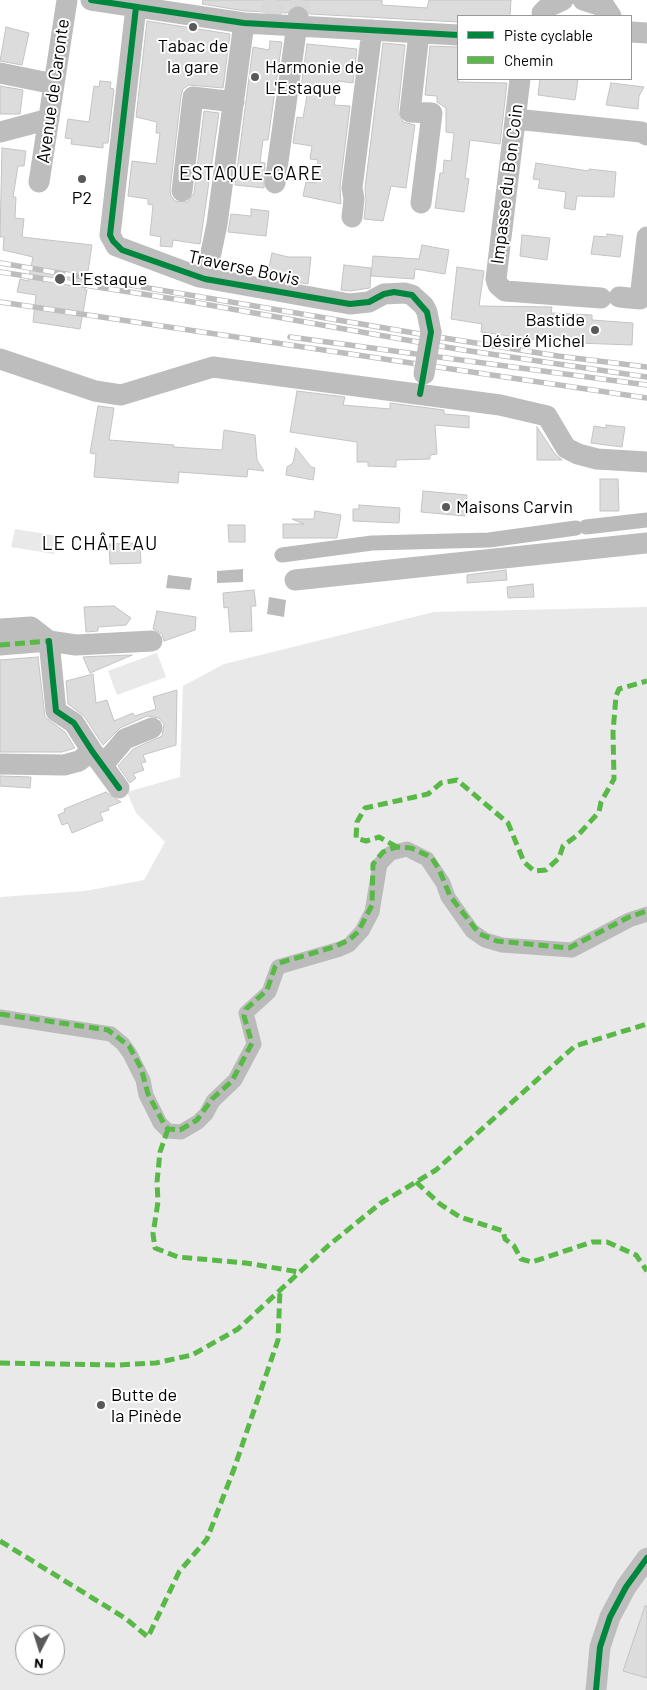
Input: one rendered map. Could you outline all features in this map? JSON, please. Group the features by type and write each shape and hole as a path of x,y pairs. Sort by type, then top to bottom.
{"street":[{"name":"Avenue de Caronte","path":"40,182 67,0"},
{"path":"91,0 136,7 184,7 244,23 268,20 297,21 372,30 457,35"},
{"path":"542,10 561,0 572,15"},
{"path":"583,0 605,7 610,15"},
{"name":"Traverse Bovis","path":"136,7 110,235 116,246 199,277 350,304 369,302 389,293 405,292 412,295 424,306 427,312 430,332 422,384"},
{"path":"275,184 297,21"},
{"path":"208,267 217,224 244,23"},
{"path":"352,217 354,199 352,188 372,30"},
{"path":"632,32 647,33"},
{"path":"419,33 410,112 432,113 420,203"},
{"path":"0,73 54,84"},
{"name":"Impasse du Bon Coin","path":"520,80 496,280 498,285 504,291 644,299"},
{"path":"182,192 193,97 234,102"},
{"path":"0,132 49,119"},
{"path":"515,119 641,132 647,135"},
{"path":"644,299 647,237"},
{"path":"0,359 95,391 121,395 213,367 422,384 547,416 566,448 578,454 597,459 647,462"},
{"path":"295,580 647,544"},
{"path":"0,629 31,627 49,642 56,711 74,722 97,758 120,788"},
{"path":"0,645 49,642 76,644 152,641"},
{"path":"0,764 64,765 97,758 125,739 152,728"},
{"path":"596,1690 600,1647 610,1617 626,1587 647,1558"}],"shaded area":[{"path":"15,529 58,536 54,554 11,547"},
{"path":"243,569 243,582 217,583 217,571"},
{"path":"168,575 192,578 190,590 166,588"},
{"path":"269,597 286,600 284,617 267,614"},
{"path":"647,607 647,1690 0,1690 0,897 85,891 144,880 165,842 136,813 127,792 180,777 183,686 224,664 434,612"},
{"path":"157,653 166,677 117,695 108,671"}],"building":[{"path":"203,0 382,0 382,5 427,8 429,0 511,0 510,15 457,15 457,22 310,14 306,7 299,5 293,6 287,13 245,11 202,4"},
{"path":"147,21 230,34 223,88 189,85 183,89 181,96 170,190 171,196 175,201 187,202 194,193 204,111 219,113 200,244 173,240 172,247 160,246 161,237 150,235 153,205 148,204 148,199 128,196 132,161 156,164 160,133 156,133 157,122 136,117"},
{"path":"6,27 29,33 22,65 0,61"},
{"path":"270,41 282,42 268,140 263,140 260,162 265,163 264,188 235,185 253,47 269,50"},
{"path":"383,43 405,45 398,111 403,122 415,125 406,188 391,186 383,221 364,219 365,188"},
{"path":"307,44 357,49 353,83 338,81 334,105 350,106 340,186 341,204 303,196 306,182 316,183 318,160 310,159 312,146 293,143 297,117 303,118 308,90 301,87"},
{"path":"430,46 457,47 458,82 507,83 500,144 470,140 465,178 469,179 464,212 435,208 440,173 443,173 444,160 451,161 454,133 446,132 446,108 437,102 437,96 425,95"},
{"path":"540,80 578,80 575,100 538,95"},
{"path":"100,81 111,82 110,88 114,89 108,143 103,143 103,148 71,144 72,139 65,138 68,119 89,122 94,86 99,87"},
{"path":"611,83 644,87 639,96 638,109 606,105"},
{"path":"0,86 23,90 20,114 0,114"},
{"path":"2,148 26,151 24,166 18,166 13,197 16,197 15,218 24,219 22,237 92,245 80,329 33,322 36,295 17,292 20,279 28,281 33,257 3,250 4,237 0,237"},
{"path":"536,163 589,171 589,169 616,172 614,197 577,196 575,210 564,208 566,192 538,188 540,180 533,179"},
{"path":"251,209 269,211 266,236 228,232 231,214 251,216"},
{"path":"607,234 623,236 620,257 591,254 594,236 607,237"},
{"path":"522,235 550,238 547,260 520,256"},
{"path":"422,245 449,250 445,274 415,269 414,279 371,276 373,256 419,259"},
{"path":"272,253 288,257 311,257 308,284 267,277"},
{"path":"344,265 371,268 370,288 350,291 341,290"},
{"path":"457,267 484,271 479,306 552,307 551,313 592,315 592,320 633,323 632,345 577,343 577,347 551,345 552,342 481,332 482,324 451,319"},
{"path":"297,391 345,397 343,405 390,409 390,403 444,410 444,414 469,416 469,428 435,425 437,454 430,455 430,459 396,460 396,467 368,466 368,462 357,462 357,442 290,432"},
{"path":"98,406 114,408 109,440 222,450 224,430 255,435 257,460 264,471 248,469 247,477 179,472 178,483 94,477 96,454 90,453"},
{"path":"606,425 625,427 622,447 591,443 594,426 606,428"},
{"path":"537,427 555,454 562,460 537,460"},
{"path":"296,448 311,467 315,468 313,480 286,475 287,467 293,463"},
{"path":"600,479 618,479 619,511 600,511"},
{"name":"Maisons Carvin","path":"423,491 467,495 465,516 421,512"},
{"path":"359,505 400,508 399,523 353,521 353,509 359,509"},
{"path":"315,511 341,515 337,538 283,538 283,524 304,524 292,519 314,519"},
{"path":"228,525 245,525 245,542 229,542"},
{"path":"140,543 141,563 110,564 109,544"},
{"path":"506,570 507,580 467,583 467,575"},
{"path":"533,584 534,597 508,598 507,587"},
{"path":"254,590 256,606 251,606 252,631 230,632 228,607 224,608 223,593"},
{"path":"114,606 131,618 126,625 98,627 98,631 86,632 84,607"},
{"path":"157,611 196,617 195,630 164,641 162,634 153,629"},
{"path":"132,655 90,673 83,657 103,656"},
{"path":"38,657 45,717 65,732 75,748 62,752 0,752 0,660"},
{"path":"93,674 96,703 107,700 114,721 133,713 135,716 156,709 153,697 177,690 176,745 143,755 146,762 141,763 144,770 133,774 136,778 130,783 118,766 133,749 162,736 164,724 159,718 147,716 120,728 103,745 84,716 68,704 66,681"},
{"path":"0,776 31,777 30,788 0,786"},
{"path":"106,792 121,802 108,807 109,810 100,813 103,820 72,833 68,823 62,825 58,815 65,812 64,809"},
{"path":"645,1606 647,1606 647,1678 623,1671"}],"waterway":[{"path":"586,527 647,520"},
{"path":"282,555 372,543 489,540 576,528"},
{"path":"0,1017 111,1034 123,1044 130,1054 143,1080 146,1095 160,1123 168,1131 181,1132 198,1122 206,1114 213,1101 235,1080 254,1044 246,1013 269,992 278,967 340,949 349,945 362,931 372,912 380,864 391,853 407,849 427,859 443,883 448,897 472,931 485,940 502,945 572,950 629,920 647,914"}],"tunnel":[{"path":"270,15 275,0"},
{"path":"298,17 301,0"}],"railway":[{"path":"0,263 444,338 558,356 647,367"},
{"path":"0,272 181,300 463,350 647,377"},
{"path":"0,302 647,398"},
{"path":"290,337 647,385"}],"marked path":[{"path":"0,645 49,641"},
{"path":"397,847 379,837 366,841 356,838 357,822 365,808 428,794 441,783 457,780 508,823 524,862 534,871 546,870 559,858 563,846 579,834 599,812 601,802 614,779 613,732 616,696 619,689 647,681"},
{"path":"0,1014 108,1030 129,1046 141,1068 148,1094 164,1124 168,1129 180,1130 197,1120 212,1099 232,1081 252,1043 244,1016 246,1009 267,990 275,967 279,963 334,947 349,940 358,932 372,905 373,864 383,852 397,847 411,848 431,857 439,869 450,896 474,927 480,934 497,941 569,948 629,917 647,911"},
{"path":"0,1363 118,1365 156,1363 192,1355 238,1329 329,1245 381,1203 436,1170 575,1046 647,1024"},
{"path":"168,1129 160,1152 157,1182 158,1202 153,1234 155,1248 178,1257 246,1263 299,1272"},
{"path":"416,1182 440,1204 460,1217 503,1231 505,1239 514,1246 521,1259 532,1262 592,1242 607,1242 636,1255 647,1271"},
{"path":"0,1541 125,1618 148,1637 179,1572 207,1539 234,1469 278,1340 280,1290"}],"cycle path":[{"path":"91,0 244,23 457,35"},
{"path":"136,7 110,235 113,241 122,250 205,279 350,304 369,302 384,294 394,292 412,295 427,312 431,332 420,394"},
{"path":"49,641 56,711 74,723 119,788"},
{"path":"596,1690 600,1647 610,1617 626,1587 647,1558"}],"place":[{"name":"Tabac de la gare","path":"193,27"},
{"name":"Harmonie de L'Estaque","path":"255,77"},
{"name":"P2","path":"82,179"},
{"name":"L'Estaque","path":"60,279"},
{"name":"Bastide Désiré Michel","path":"595,330"},
{"name":"Maisons Carvin","path":"446,507"},
{"name":"Butte de la Pinède","path":"101,1405"}],"district":[{"name":"ESTAQUE-GARE","path":"251,174"},
{"name":"LE CHÂTEAU","path":"100,544"}]}
